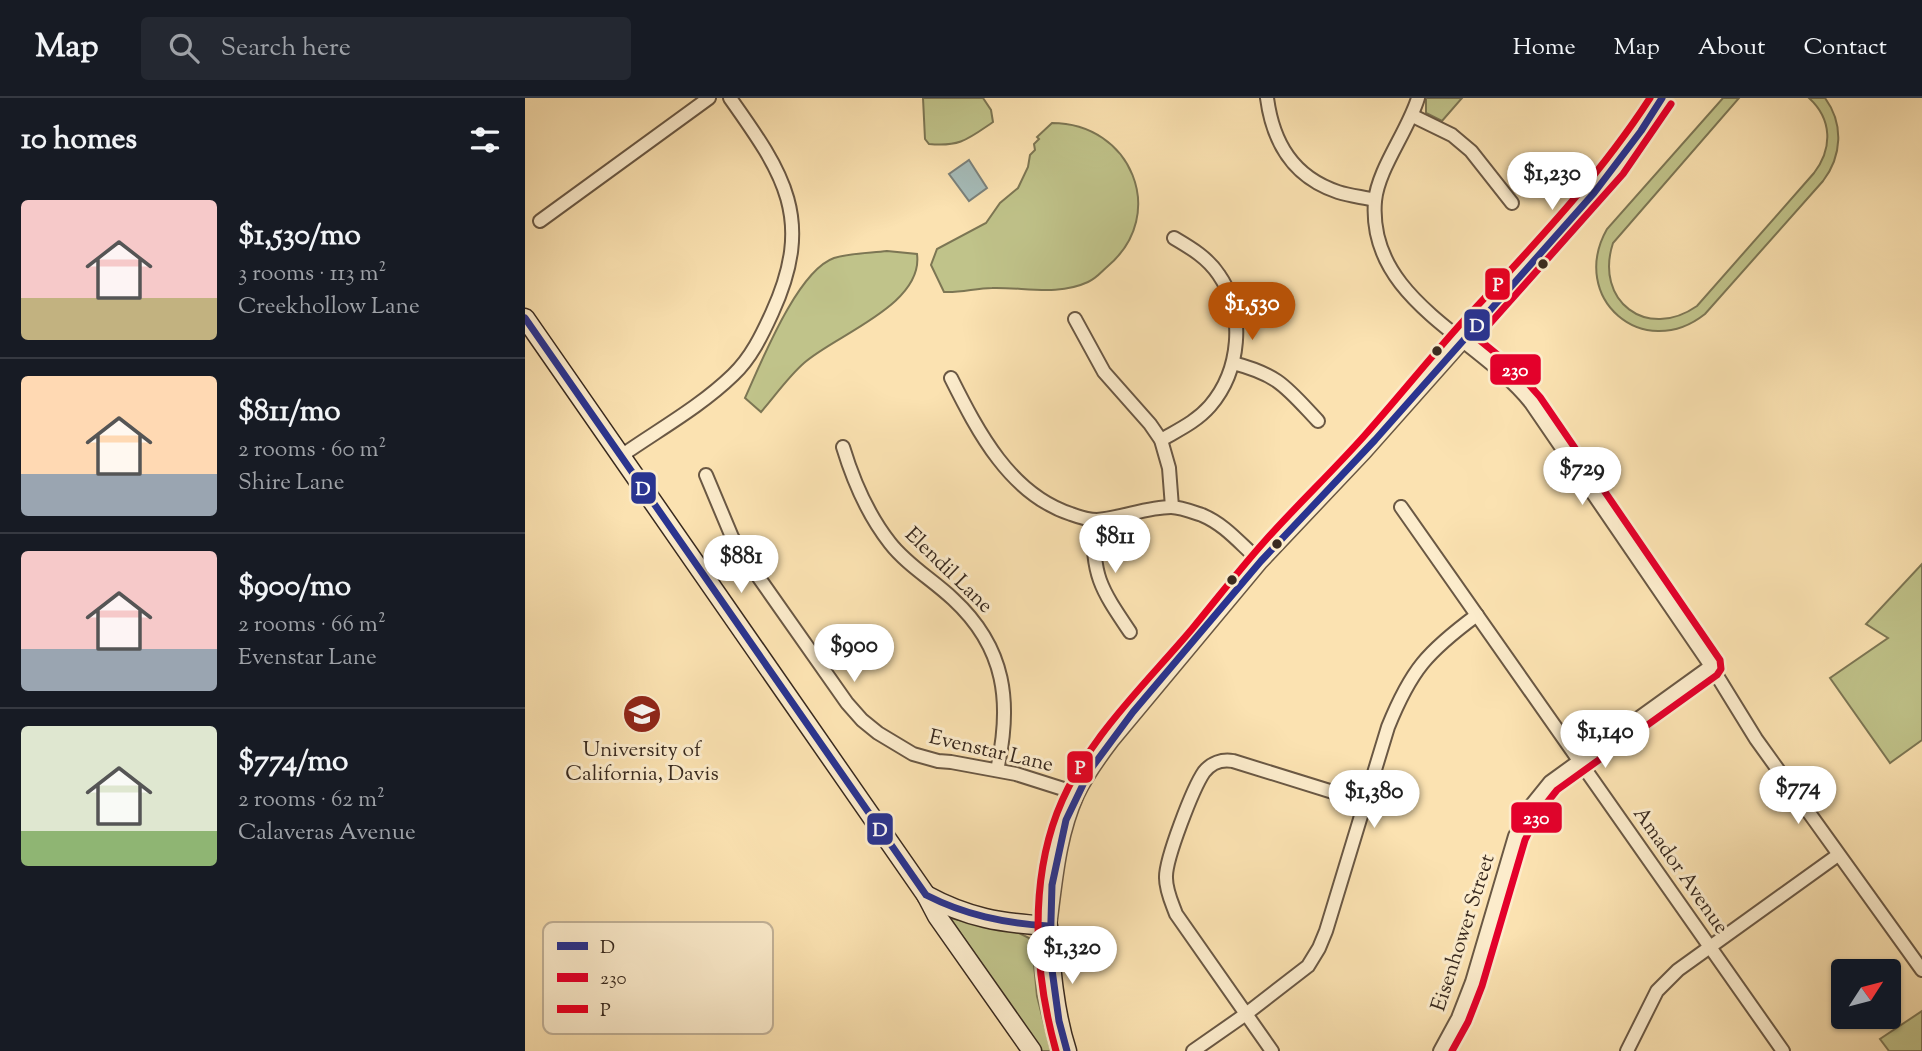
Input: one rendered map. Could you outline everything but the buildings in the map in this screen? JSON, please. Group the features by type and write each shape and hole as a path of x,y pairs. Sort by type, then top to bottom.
{"main road":[{"path":"525,318 1032,1051"},
{"path":"926,895 971,916 1048,926 1052,983 1061,1034 1067,1051"}],"street":[{"path":"540,220 709,98"},
{"path":"621,456 710,394 738,370 758,342 786,278 792,233 784,185 766,149 730,98"},
{"path":"1267,98 1270,121 1277,141 1287,157 1306,175 1337,191 1375,200"},
{"path":"1418,98 1413,116 1388,164 1375,200 1384,259 1398,283 1411,297 1508,377 1531,403 1711,666 1756,739 1920,967"},
{"path":"1048,926 1063,831 1076,793 1111,740 1260,561 1364,451 1615,167 1662,98"},
{"path":"1413,116 1452,135 1471,151 1512,203"},
{"path":"1161,440 1195,420 1221,391 1233,363 1236,328 1230,296 1219,274 1198,252 1174,238"},
{"path":"1075,319 1104,372 1161,440 1169,468 1172,507"},
{"path":"1233,363 1266,372 1281,382 1318,421"},
{"path":"951,378 977,426 1006,469 1023,488 1055,508 1093,520 1172,507 1199,514 1219,524 1260,561"},
{"name":"Elendil Lane","path":"843,447 866,503 888,541 953,598 985,637 999,672 1005,698 1005,722 996,770"},
{"name":"Evenstar Lane","path":"706,475 732,537 847,704 862,720 913,754 1032,778 1076,793"},
{"name":"Amador Avenue","path":"1401,507 1783,1051"},
{"path":"1093,520 1094,561 1101,586 1130,632"},
{"path":"1193,1051 1308,966 1319,948 1388,727 1408,683 1441,641 1477,615"},
{"name":"Eisenhower Street","path":"1440,1051 1461,1011 1472,982 1515,836 1523,818 1543,789 1578,760 1711,666"},
{"path":"1272,1051 1177,914 1169,896 1166,879 1171,848 1202,777 1215,763 1233,761 1365,802"},
{"path":"1627,1051 1657,991 1678,970 1838,855"}],"green space":[{"path":"923,98 983,98 991,110 993,122 956,143 929,144 925,139"},
{"path":"1426,98 1462,98 1442,121 1426,113"},
{"path":"1723,98 1739,98 1613,243 1609,264 1611,282 1618,298 1629,309 1643,317 1660,319 1678,316 1697,306 1814,173 1824,154 1827,134 1822,115 1809,98 1825,98 1835,118 1838,140 1834,161 1823,181 1705,314 1681,327 1658,331 1636,327 1618,316 1605,299 1597,278 1597,254 1607,229"},
{"path":"1052,123 1080,127 1103,138 1121,155 1133,175 1138,198 1136,222 1126,245 1096,277 1077,286 1053,290 992,288 944,292 931,265 937,249 986,223 1000,203 1018,188 1028,167 1030,155 1035,150 1034,144 1039,139 1037,137"},
{"path":"887,251 917,254 915,272 907,289 875,317 804,363 761,412 745,398 770,342 807,280 820,266 834,258"},
{"path":"1922,564 1922,740 1890,763 1830,678 1888,638 1866,624"},
{"path":"950,918 1019,933 1029,938 1032,943 1037,996 1051,1051 1042,1051"},
{"path":"1922,1011 1922,1051 1889,1051 1880,1039 1895,1029 1901,1029 1901,1025"}],"water":[{"path":"969,160 987,188 969,201 949,174"}],"transit line":[{"name":"P","path":"1056,1051 1043,993 1038,932 1039,901 1048,841 1057,813 1083,762 1117,715 1255,553 1365,435 1457,328 1583,189 1650,98"},
{"name":"D","path":"1067,1051 1059,1021 1050,955 1052,885 1066,820 1090,770 1133,712 1261,561 1375,440 1594,193 1641,131 1662,98"},
{"name":"230","path":"1452,1051 1468,1022 1482,986 1525,840 1538,814 1557,790 1717,675 1721,669 1720,660 1540,397 1515,369 1477,338 1623,174 1671,104"},
{"name":"D","path":"525,318 926,895 985,917 1048,926"}],"place":[{"name":"University of California, Davis","path":"642,714"}]}
